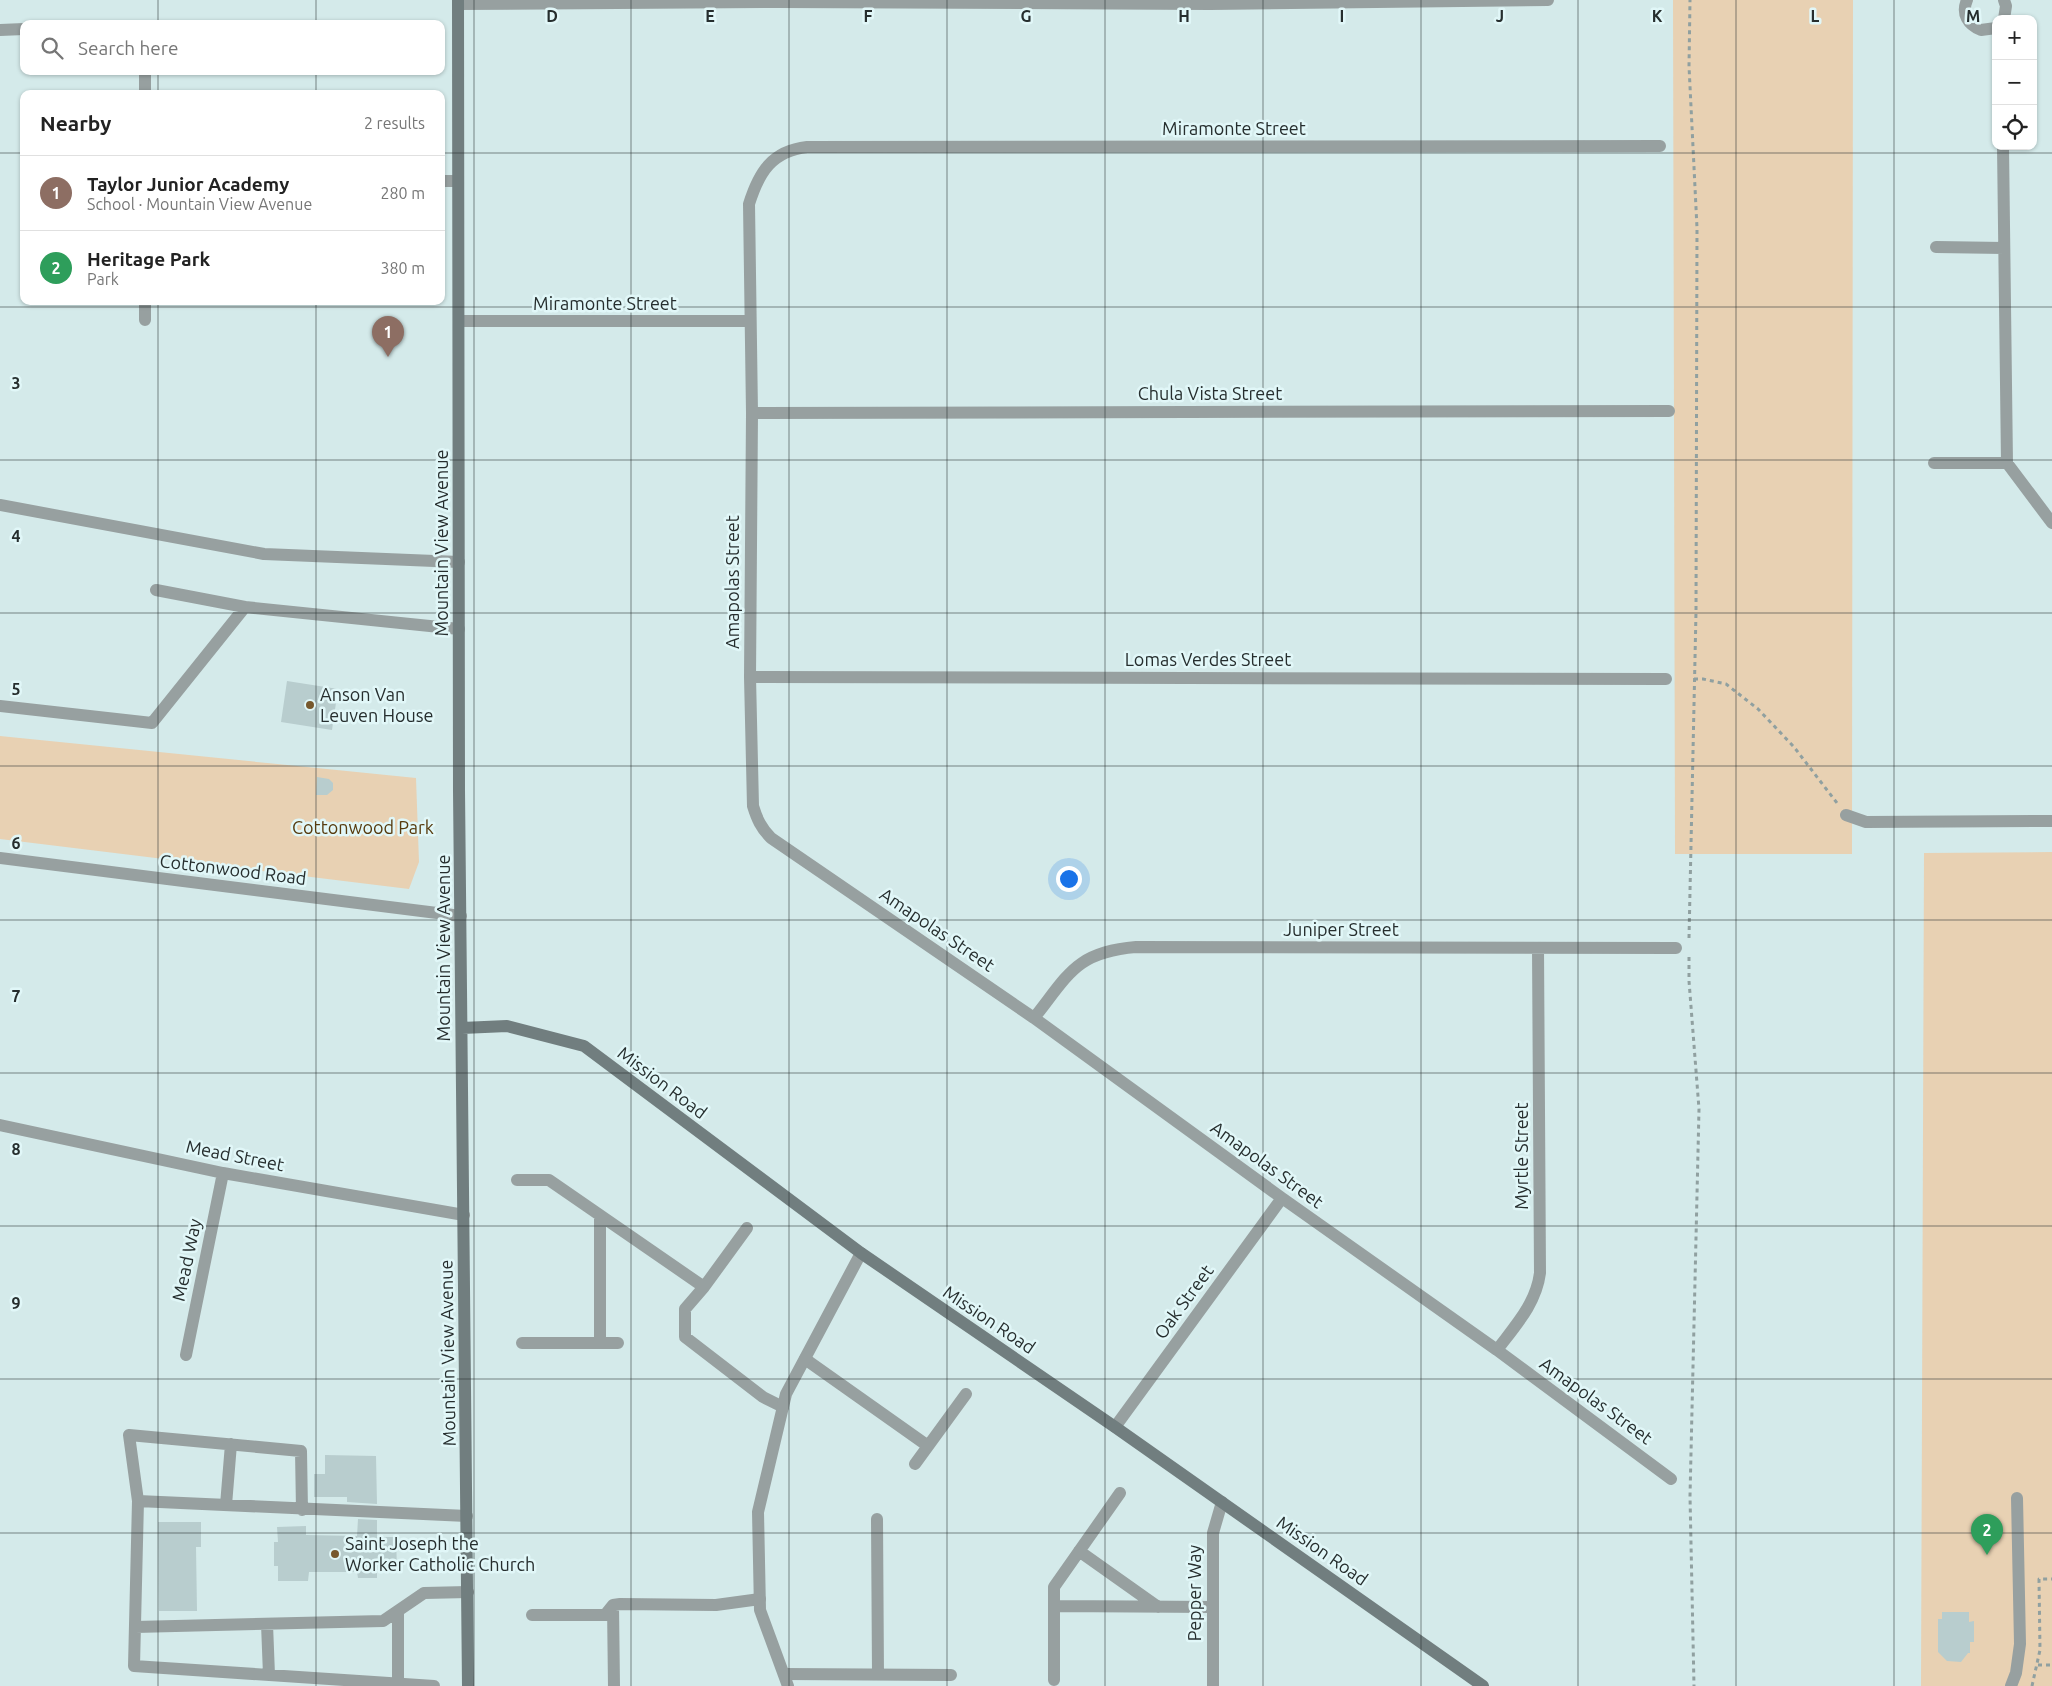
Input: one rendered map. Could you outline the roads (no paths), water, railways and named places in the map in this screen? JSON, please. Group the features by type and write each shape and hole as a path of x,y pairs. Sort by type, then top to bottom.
{"main road":[{"name":"Mountain View Avenue","path":"458,2 459,629 468,1686"},
{"name":"Mission Road","path":"462,1028 507,1026 584,1046 861,1254 1115,1426 1483,1686"}],"street":[{"path":"458,2 880,1 1210,4 1548,0"},
{"path":"1967,0 1964,10 1969,23 1981,30 1992,29"},
{"path":"2004,0 2006,6 2005,15"},
{"path":"0,30 20,30"},
{"path":"145,75 145,90"},
{"name":"Miramonte Street","path":"807,147 1660,146"},
{"name":"Amapolas Street","path":"807,147 781,154 766,168 756,183 749,204 752,413 750,677 752,800 757,819 764,831 771,838 1034,1018 1282,1198 1497,1350 1671,1478"},
{"path":"2003,150 2007,463 2052,523"},
{"path":"445,181 458,181"},
{"path":"1936,247 2004,248"},
{"path":"145,305 145,320"},
{"name":"Miramonte Street","path":"459,321 750,321"},
{"name":"Chula Vista Street","path":"752,413 1669,411"},
{"path":"1934,463 2007,463"},
{"path":"0,505 264,554 459,562"},
{"path":"156,590 245,607 459,629"},
{"path":"0,706 152,723 245,607"},
{"name":"Lomas Verdes Street","path":"750,677 1666,679"},
{"path":"1846,815 1866,822 2052,821"},
{"name":"Cottonwood Road","path":"0,858 461,916"},
{"name":"Juniper Street","path":"1034,1018 1070,971 1082,961 1115,949 1136,947 1676,948"},
{"name":"Myrtle Street","path":"1497,1350 1532,1302 1538,1288 1540,1273 1538,948"},
{"name":"Mead Street","path":"0,1125 223,1173 464,1215"},
{"name":"Mead Way","path":"186,1355 223,1173"},
{"path":"517,1180 549,1180 704,1287"},
{"name":"Oak Street","path":"1115,1426 1282,1198"},
{"path":"600,1215 600,1342"},
{"path":"747,1228 704,1287 684,1310 685,1337 763,1397 783,1407"},
{"path":"861,1254 786,1394 758,1512 760,1610 786,1680 878,1675 951,1675"},
{"path":"522,1343 618,1342"},
{"path":"805,1359 928,1446"},
{"path":"915,1464 966,1394"},
{"path":"302,1510 301,1450 129,1435 138,1500 134,1666 434,1686"},
{"path":"226,1505 230,1444"},
{"path":"1054,1680 1054,1587 1120,1493"},
{"path":"2011,1686 2016,1673 2020,1644 2017,1498"},
{"path":"138,1500 302,1510 467,1516"},
{"name":"Pepper Way","path":"1213,1686 1213,1533 1222,1502"},
{"path":"877,1519 878,1675"},
{"path":"1080,1551 1158,1607"},
{"path":"135,1627 383,1621 424,1593 468,1592"},
{"path":"613,1605 716,1605 760,1599"},
{"path":"532,1615 605,1615 613,1605"},
{"path":"613,1605 614,1686"},
{"path":"1054,1606 1213,1607"},
{"path":"398,1611 398,1684"},
{"path":"268,1624 269,1675"}],"place":[{"name":"Taylor Junior Academy","path":"388,357"},
{"name":"Anson Van Leuven House","path":"310,705"},
{"name":"Saint Joseph the Worker Catholic Church","path":"335,1554"},
{"name":"Heritage Park","path":"1987,1555"}],"park label":[{"name":"Cottonwood Park","path":"363,828"}]}
